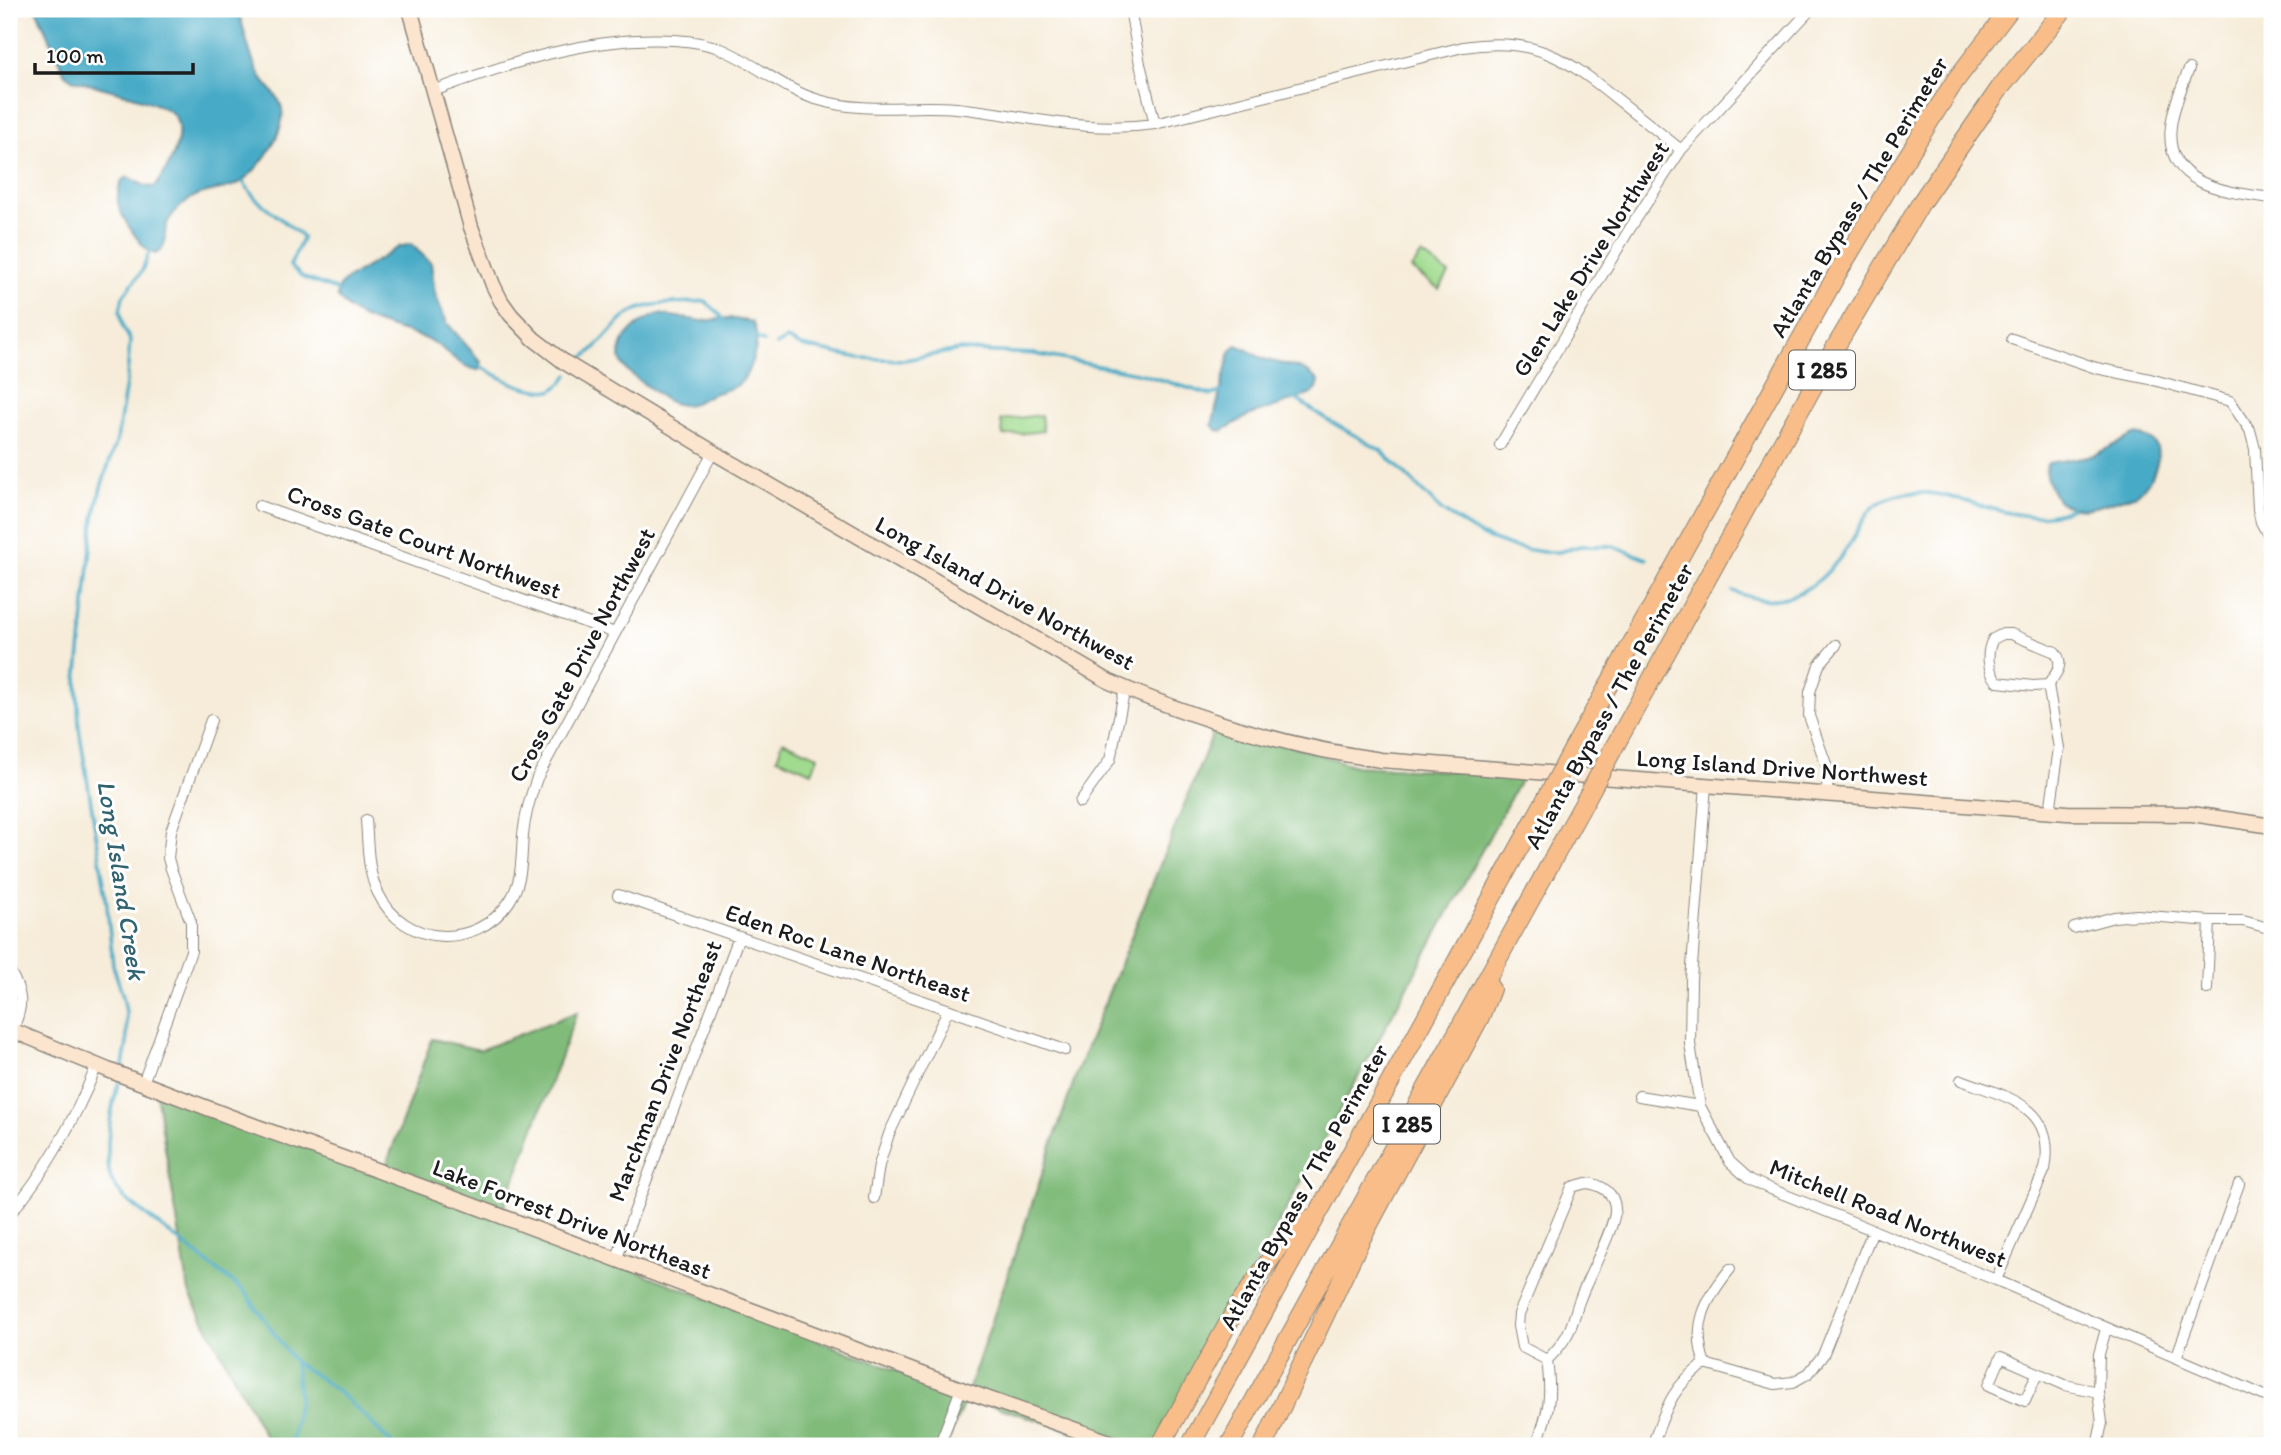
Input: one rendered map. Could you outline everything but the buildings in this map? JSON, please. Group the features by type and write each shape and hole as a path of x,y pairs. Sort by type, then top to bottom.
{"highway":[{"name":"Atlanta Bypass / The Perimeter","path":"1191,1445 1837,274 1955,81 2010,9"},
{"name":"Atlanta Bypass / The Perimeter","path":"1229,1446 1826,363 1922,201 2000,88 2064,9"},
{"path":"1263,1446 1360,1241 1480,1017 1520,919"},
{"path":"1163,1440 1235,1311 1282,1242 1319,1212"}],"street":[{"name":"Long Island Drive Northwest","path":"411,9 471,227 493,285 511,315 534,339 564,362 713,452 1015,629 1100,677 1125,688 1180,709 1285,741 1381,760 2050,812 2192,814 2272,826"},
{"path":"1130,9 1155,124"},
{"name":"Glen Lake Drive Northwest","path":"1500,445 1629,230 1681,150 1811,9"},
{"path":"433,91 496,68 566,49 624,42 674,40 701,43 721,49 795,91 842,106 873,109 956,108 1094,128 1127,128 1155,124 1463,47 1503,44 1538,49 1570,64 1681,150"},
{"path":"2189,69 2171,129 2172,150 2182,167 2196,180 2213,188 2272,198"},
{"path":"2012,340 2096,368 2150,379 2230,401 2250,430 2255,449 2258,509 2261,522 2272,541"},
{"name":"Cross Gate Drive Northwest","path":"366,820 373,882 383,903 398,919 421,933 444,937 468,934 489,923 507,904 519,881 526,816 537,778 713,452"},
{"name":"Cross Gate Court Northwest","path":"259,506 615,633"},
{"path":"2048,685 1998,682 1991,674 1989,665 1989,650 1993,639 2003,634 2011,634 2055,652 2058,656 2059,670 2048,685 2059,748 2050,812"},
{"path":"1827,793 1828,770 1809,716 1810,692 1819,665 1836,645"},
{"path":"1080,802 1110,760 1125,688"},
{"path":"142,1083 191,951 191,922 170,869 168,847 211,720"},
{"name":"Mitchell Road Northwest","path":"1706,785 1689,1023 1690,1044 1700,1106 1730,1162 1749,1179 1996,1280 2272,1399"},
{"name":"Eden Roc Lane Northeast","path":"618,895 1065,1050"},
{"path":"2074,928 2114,917 2137,915 2242,921 2272,929"},
{"path":"2207,989 2210,921"},
{"name":"Marchman Drive Northeast","path":"616,1260 739,937"},
{"path":"9,970 20,988 20,1013 11,1029"},
{"path":"874,1198 879,1165 889,1134 948,1010"},
{"name":"Lake Forrest Drive Northeast","path":"11,1029 142,1083 961,1390 1121,1446"},
{"path":"9,1215 41,1173 103,1067"},
{"path":"1961,1080 2024,1105 2040,1122 2047,1140 2045,1169 1996,1280"},
{"path":"1639,1096 1700,1106"},
{"path":"1536,1446 1548,1414 1548,1365 1574,1321 1579,1301 1615,1218 1614,1200 1602,1187 1594,1184 1572,1187 1519,1314 1522,1347 1548,1365"},
{"path":"2176,1358 2239,1184"},
{"path":"1705,1364 1775,1384 1793,1382 1809,1373 1823,1355 1873,1230"},
{"path":"1705,1364 1699,1341 1701,1317 1718,1284 1730,1269"},
{"path":"2097,1446 2102,1423 2098,1392 2099,1354 2106,1328"},
{"path":"2037,1374 2025,1401 1989,1385 2001,1357 2065,1385 2098,1392"},
{"path":"1651,1446 1674,1393 1683,1381 1705,1364"},
{"path":"939,1446 961,1390"}],"green space":[{"path":"1422,254 1449,274 1439,289 1411,269"},
{"path":"1041,415 1043,431 1003,436 1001,420"},
{"path":"1217,723 1356,766 1523,775 1157,1446 1119,1446 966,1397 1078,1069"},
{"path":"783,741 818,756 812,772 777,758"},
{"path":"577,1012 500,1219 966,1397 946,1446 270,1446 189,1292 155,1087 383,1174 432,1039 480,1050"}],"water":[{"path":"36,9 238,9 254,63 281,105 278,135 259,165 245,179 225,188 203,193 183,204 168,223 165,243 155,254 132,232 118,203 118,191 122,180 128,177 145,186 154,187 158,183 171,160 177,142 179,133 175,117 158,105 74,80 65,74"},
{"path":"411,244 431,263 435,294 447,323 481,362 479,370 462,364 424,338 356,314 337,296 339,286 347,279 399,247"},
{"path":"659,314 702,321 729,318 752,322 756,346 743,380 732,388 691,404 681,405 667,401 637,379 621,361 622,345 637,325"},
{"path":"1236,345 1262,358 1308,372 1319,382 1317,389 1312,394 1248,416 1222,431 1217,430 1212,425 1230,352"},
{"path":"2134,435 2146,437 2154,443 2158,459 2150,479 2137,494 2087,508 2065,505 2056,497 2046,476 2048,463 2094,455"}],"waterway":[{"path":"243,182 255,198 303,237 290,266 304,278 337,290"},
{"name":"Long Island Creek","path":"122,1071 127,1043 126,1012 113,965 106,896 79,728 77,681 94,518 117,440 127,377 130,340 123,327 120,311 123,296 142,271 149,252"},
{"path":"582,359 625,317 653,305 705,301 725,322"},
{"path":"754,336 764,342"},
{"path":"776,345 787,339 801,346 859,358 904,360 959,350 1035,354 1142,374 1211,395 1221,392"},
{"path":"480,366 514,384 531,389 552,391 568,375"},
{"path":"1296,399 1382,451 1442,511 1482,536 1512,547 1543,552 1559,552 1580,546 1612,546 1647,559"},
{"path":"1733,591 1769,600 1800,593 1826,574 1849,545 1869,511 1889,498 1912,493 1934,494 2002,512 2025,515 2049,515 2072,508"},
{"name":"Long Island Creek","path":"120,1079 108,1140 111,1180 129,1202 245,1292 295,1363 299,1398 291,1446"},
{"path":"295,1363 336,1390 394,1446"}]}
